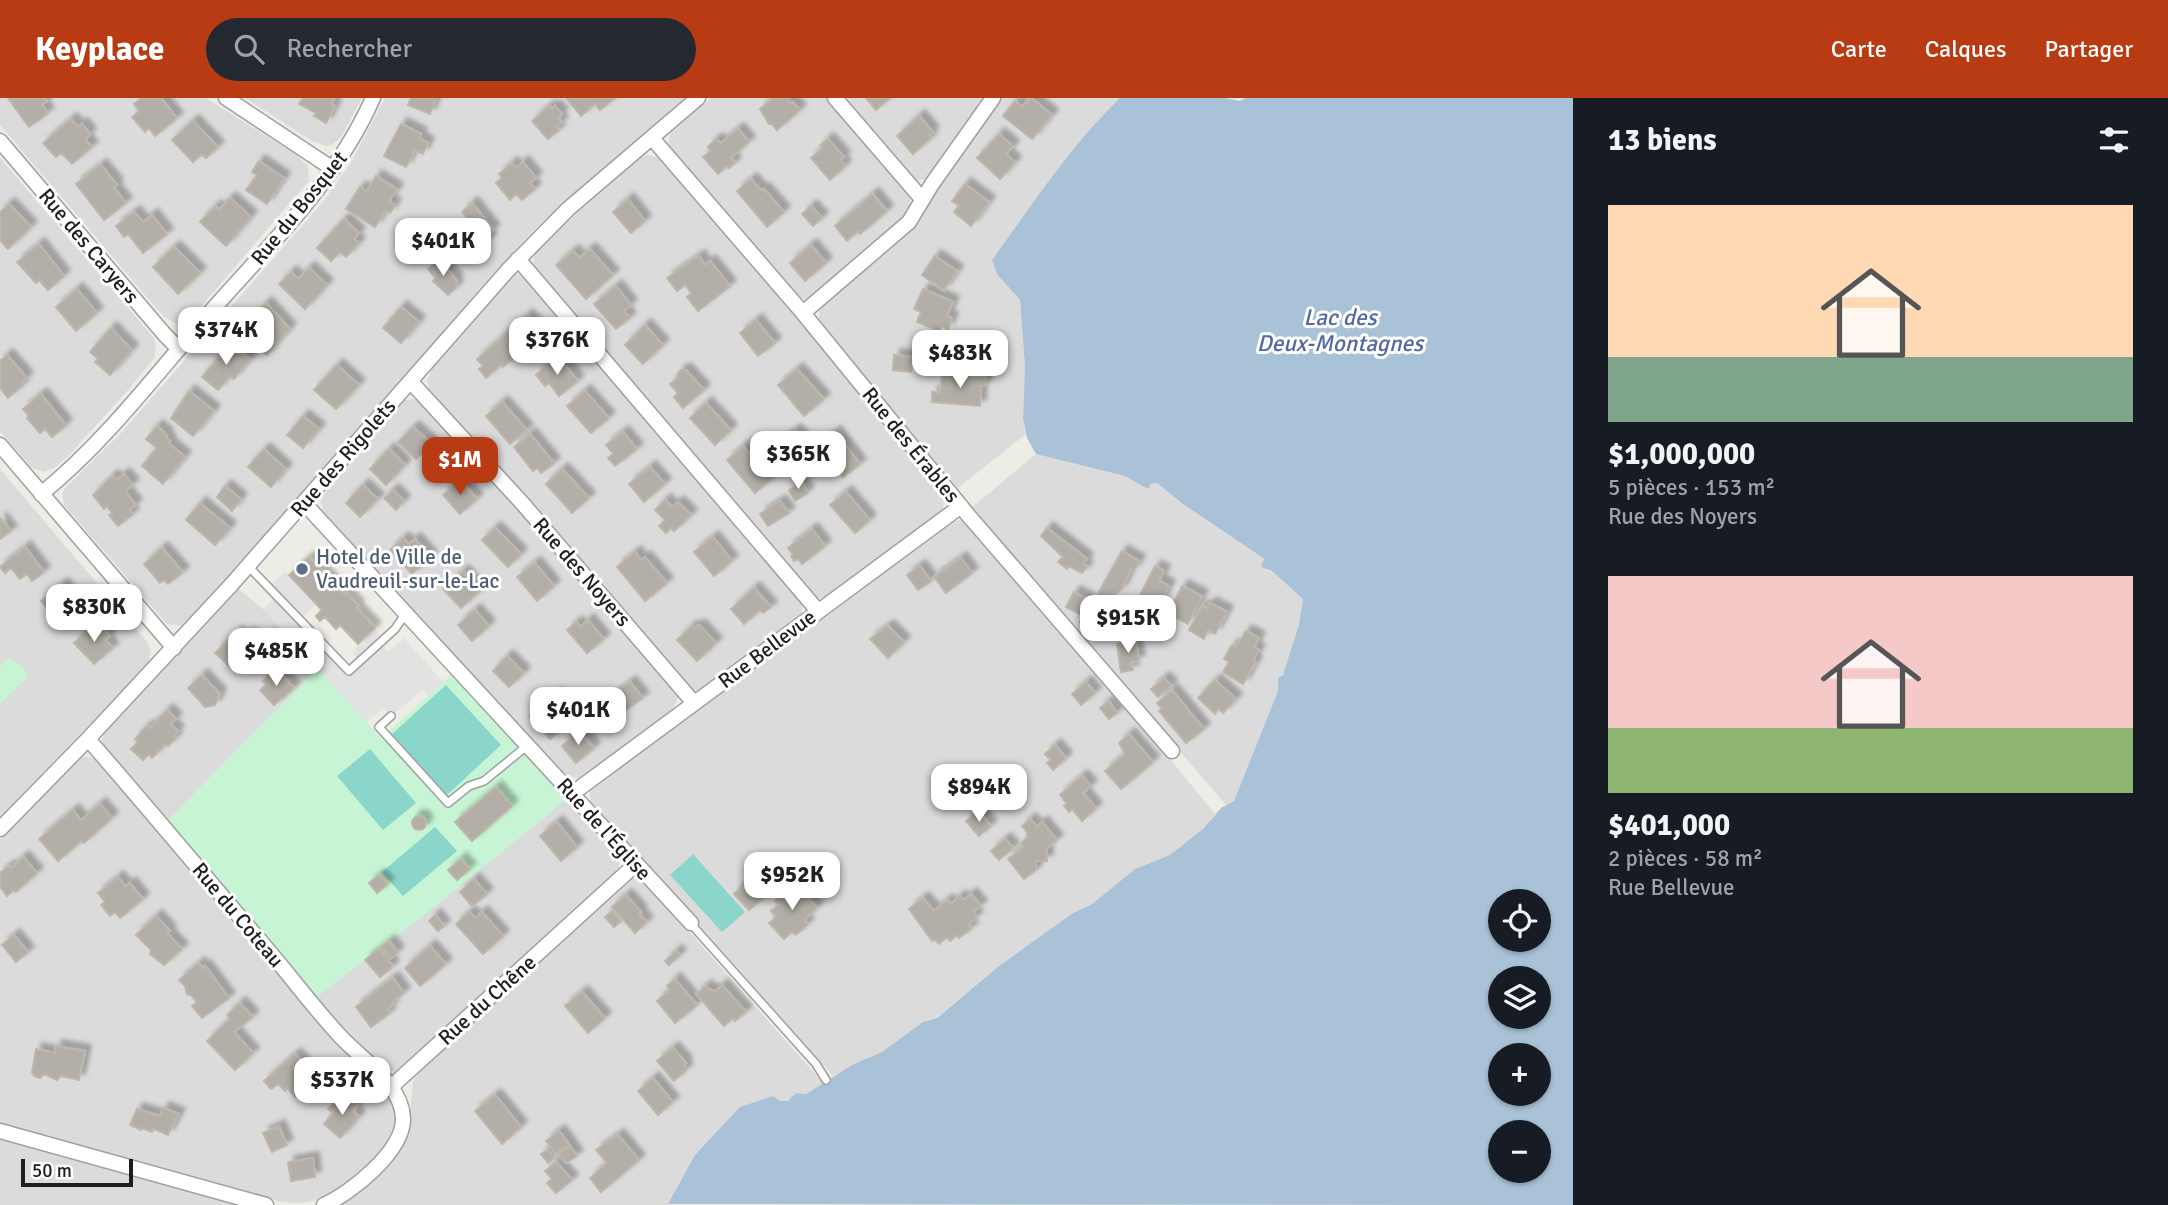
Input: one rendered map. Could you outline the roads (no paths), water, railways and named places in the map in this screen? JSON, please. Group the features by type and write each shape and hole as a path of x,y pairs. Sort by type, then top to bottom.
{"street":[{"path":"226,98 333,169"},
{"name":"Rue du Bosquet","path":"41,494 84,455 272,244 333,169 353,138 373,98"},
{"name":"Rue des Rigolets","path":"0,830 174,648 518,259 568,209 698,98"},
{"path":"835,98 922,199"},
{"path":"803,313 905,227 993,98"},
{"name":"Rue des Érables","path":"652,138 803,313 961,506 1172,751"},
{"name":"Rue des Caryers","path":"0,141 179,349"},
{"path":"518,259 818,611"},
{"name":"Rue des Noyers","path":"411,382 531,514 694,703"},
{"path":"0,445 174,648"},
{"name":"Rue de l'Église","path":"304,503 691,923"},
{"name":"Rue Bellevue","path":"573,793 961,506"},
{"name":"Rue du Coteau","path":"88,739 334,1030 391,1087"},
{"name":"Rue du Chêne","path":"391,1087 636,864"},
{"path":"324,1205 340,1196 377,1166 397,1141 403,1120 399,1100 391,1087"},
{"path":"0,1131 266,1205"}],"lane":[{"path":"248,566 349,671 395,629 406,613"},
{"path":"391,716 379,727 449,803 469,786 484,781 528,744"},
{"name":"Rue de l'Église","path":"691,923 816,1065 826,1080"}],"water":[{"name":"Lac des Deux-Montagnes","path":"1120,98 1225,98 1240,101 1246,98 1573,98 1573,1205 668,1204 695,1155 740,1107 773,1096 780,1101 788,1101 796,1093 806,1094 852,1065 882,1052 923,1022 937,1018 999,966 1073,913 1091,905 1135,869 1170,855 1204,828 1221,808 1234,801 1278,691 1278,678 1283,675 1299,624 1303,599 1272,571 1261,567 1264,559 1157,483 1146,488 1125,476 1036,454 1027,438 1023,418 1025,367 1020,300 997,274 992,260 1085,135"}],"place":[{"name":"Hotel de Ville de Vaudreuil-sur-le-Lac","path":"302,569"}]}
